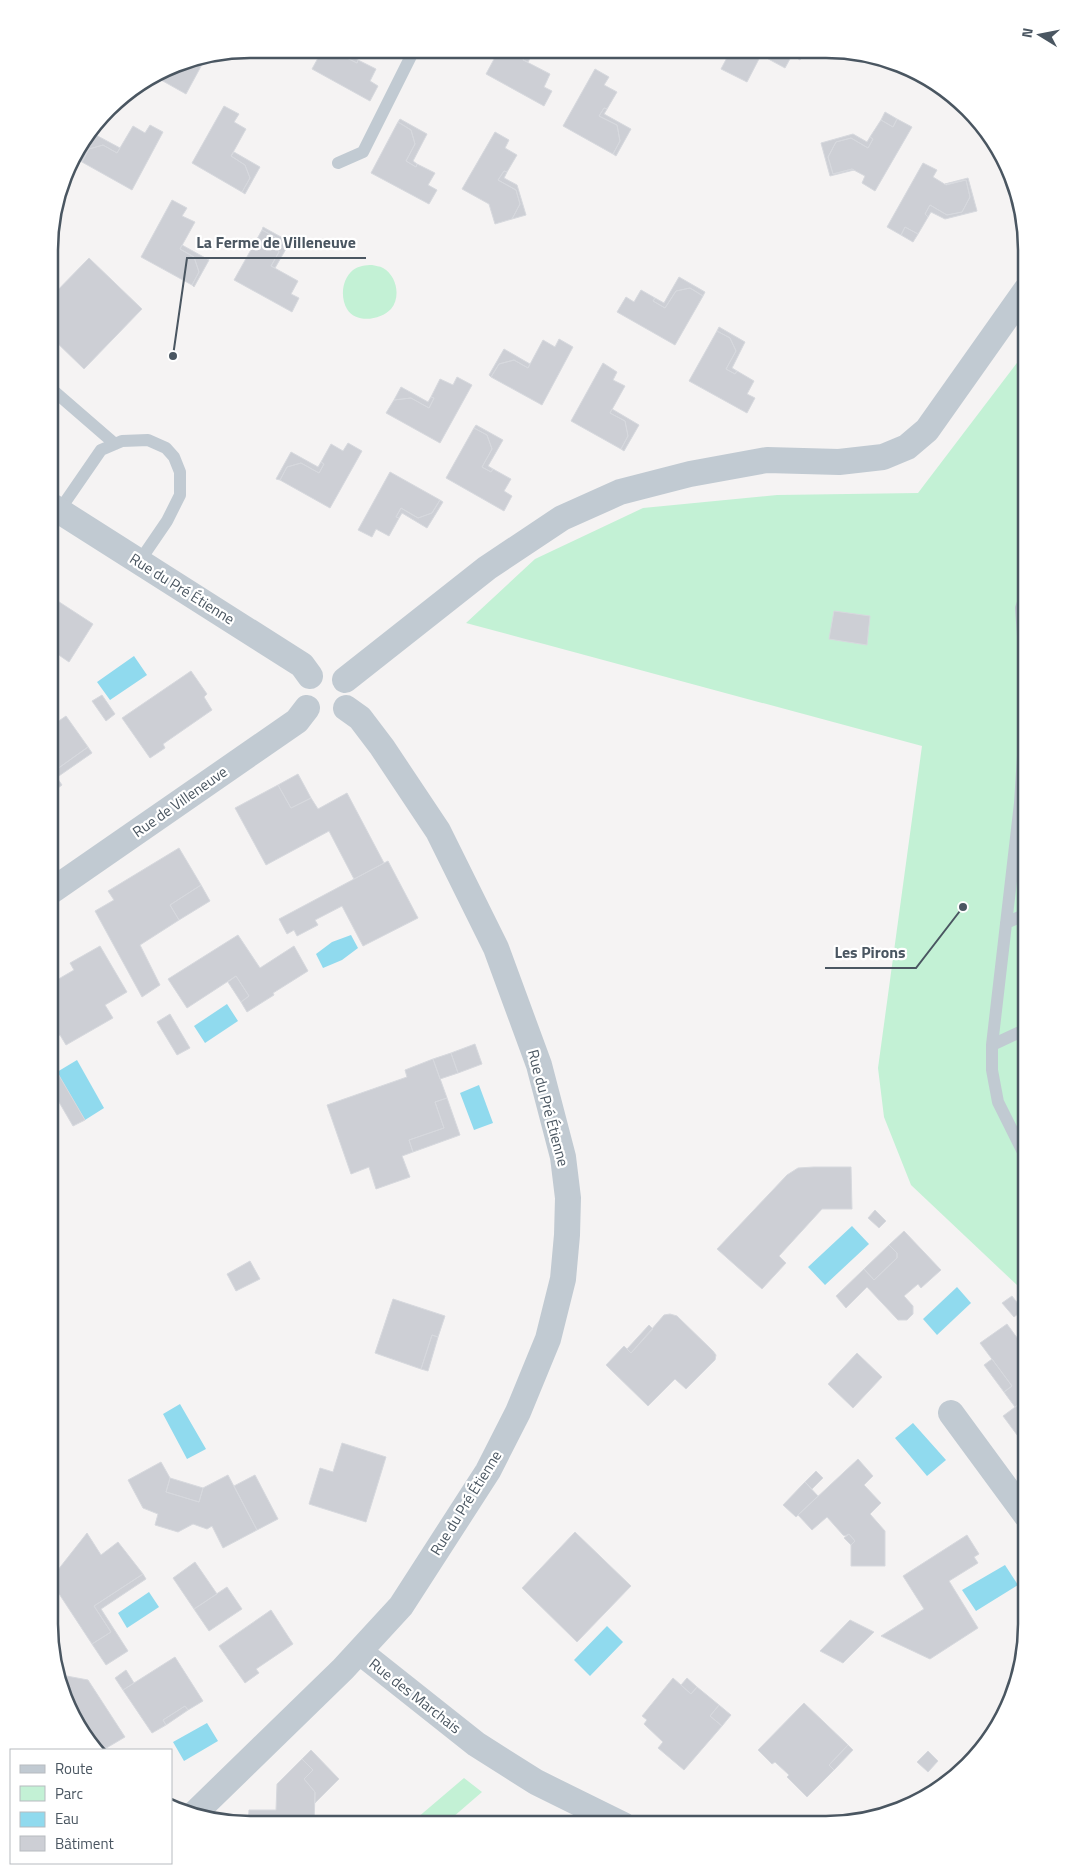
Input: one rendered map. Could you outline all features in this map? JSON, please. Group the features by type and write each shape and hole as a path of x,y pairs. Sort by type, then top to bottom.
{"street":[{"path":"345,680 487,568 562,518 620,492 690,474 767,460 838,462 884,457 907,447 927,430 1018,301"},
{"name":"Rue du Pré Étienne","path":"58,510 302,665 310,676"},
{"path":"321,670 329,670 337,672 345,680 350,692 346,708 334,717 318,717 306,708 302,693 310,676 321,670"},
{"name":"Rue de Villeneuve","path":"58,886 297,721 306,708"},
{"name":"Rue du Pré Étienne","path":"346,708 360,718 382,747 438,831 496,948 539,1066 563,1157 568,1198 567,1235 562,1279 548,1339 518,1412 488,1471 406,1598 360,1652"},
{"path":"951,1413 1018,1503"},
{"name":"Rue des Marchais","path":"198,1809 360,1652 476,1744 536,1782 605,1816"}],"lane":[{"path":"338,163 363,152 410,58"},
{"path":"58,395 115,444"},
{"path":"58,504 101,450 122,441 148,440 166,448 174,457 180,472 180,495 167,521 139,562"},
{"path":"1018,838 992,1045 992,1070 998,1102 1018,1141"},
{"path":"1006,923 1018,918"},
{"path":"992,1045 1018,1033"}],"green space":[{"path":"372,265 383,268 392,276 396,287 396,299 391,309 381,316 369,319 356,317 347,309 343,299 344,283 353,270 362,266"},
{"path":"1018,362 1018,1286 911,1185 884,1117 878,1068 922,746 466,623 535,559 643,508 777,495 918,493"},
{"path":"464,1778 482,1792 454,1816 419,1816"}],"water":[{"path":"134,656 147,675 110,700 97,682"},
{"path":"351,935 358,948 342,960 323,968 316,954 332,942"},
{"path":"227,1004 238,1021 205,1043 194,1026"},
{"path":"77,1060 104,1108 85,1120 58,1071"},
{"path":"479,1085 493,1123 474,1130 460,1093"},
{"path":"852,1226 869,1244 825,1285 808,1267"},
{"path":"957,1287 971,1303 937,1335 923,1319"},
{"path":"180,1404 206,1449 187,1459 163,1414"},
{"path":"913,1423 946,1460 927,1476 895,1438"},
{"path":"1005,1565 1018,1585 976,1611 962,1590"},
{"path":"149,1592 159,1607 127,1628 118,1613"},
{"path":"607,1626 623,1642 590,1676 574,1660"},
{"path":"207,1723 218,1741 184,1761 173,1742"}],"building":[{"path":"318,58 347,58 357,63 358,60 376,69 370,81 378,86 370,101 312,69"},
{"path":"347,58 355,58 358,60 357,63"},
{"path":"495,58 524,58 523,60 550,74 544,87 552,91 544,106 486,74"},
{"path":"524,58 530,58 528,62 523,60"},
{"path":"727,58 759,58 747,82 721,69"},
{"path":"767,58 790,58 785,68"},
{"path":"203,63 186,94 160,79"},
{"path":"595,69 609,77 604,85 617,92 607,109 604,108 599,116 617,125 620,141 613,154 563,126"},
{"path":"224,106 239,114 234,122 246,129 231,156 245,165 250,178 242,192 192,163"},
{"path":"604,108 607,109 604,114 631,129 616,156 613,154 620,141 617,125 599,116"},
{"path":"885,112 897,119 893,127 881,120"},
{"path":"400,119 427,134 413,161 417,164 416,167 406,161 415,144 411,130 398,122"},
{"path":"897,119 912,127 875,191 862,183 865,176 852,169 833,174 828,157 836,142 851,138 868,148 873,139 870,137 881,120 893,127"},
{"path":"398,122 411,130 415,144 406,161 416,167 417,164 435,173 428,185 437,190 429,204 371,173"},
{"path":"150,125 163,132 132,190 82,162 89,149 103,145 117,153 133,126 145,133"},
{"path":"495,132 509,140 505,148 517,155 507,172 504,171 498,180 516,190 520,204 512,219 495,224 489,204 462,189"},
{"path":"853,134 867,142 870,137 873,139 868,148 851,138 836,142 828,157 833,174 854,170 830,176 821,143"},
{"path":"96,135 120,148 117,153 103,145 89,149 82,162 80,160"},
{"path":"234,152 260,167 245,194 242,192 250,178 245,165 231,156"},
{"path":"923,163 937,170 933,177 946,185 966,180 970,197 962,212 947,215 930,205 925,214 928,217 918,234 905,227 901,235 887,227"},
{"path":"504,171 507,172 504,178 517,185 526,215 512,219 520,204 516,190 498,180"},
{"path":"968,178 977,211 945,219 931,212 928,217 925,214 930,205 947,215 962,212 970,197 966,180 945,184"},
{"path":"172,200 187,208 182,216 195,222 180,249 194,257 199,272 192,285 141,257"},
{"path":"263,227 290,242 275,268 271,266 279,252 275,237 262,230"},
{"path":"905,227 918,234 913,242 901,235"},
{"path":"262,230 275,237 279,252 271,266 298,281 291,294 299,298 292,312 234,280"},
{"path":"182,245 209,260 194,287 192,285 199,272 194,257 180,249"},
{"path":"89,258 142,309 84,369 58,344 58,290"},
{"path":"679,277 705,292 703,296 690,288 676,291 665,308 653,301 655,298 664,303"},
{"path":"690,288 703,296 675,345 617,312 626,297 634,302 641,290 655,298 653,301 665,308 676,291"},
{"path":"719,327 745,342 732,368 737,371 735,374 726,369 736,351 730,338 717,331"},
{"path":"717,331 730,338 736,351 726,369 735,374 737,371 754,381 747,394 755,398 747,413 689,381"},
{"path":"559,339 573,347 542,405 491,377 499,364 514,360 528,368 543,340 555,347"},
{"path":"504,349 530,364 528,368 514,360 499,364 491,377 489,375"},
{"path":"603,363 617,372 613,380 625,386 610,413 625,421 628,436 621,449 571,421"},
{"path":"457,377 472,385 440,443 386,413 394,400 411,398 429,408 434,398 431,397 440,379 453,385"},
{"path":"401,387 428,402 431,397 434,398 429,408 411,398 394,400"},
{"path":"612,409 639,425 624,451 621,449 628,436 625,421 610,413"},
{"path":"476,425 503,440 488,466 493,469 491,472 482,467 492,449 487,435 474,428"},
{"path":"474,428 487,435 492,449 482,467 491,472 493,469 511,479 504,491 512,496 504,511 446,478"},
{"path":"348,443 362,451 330,508 280,480 287,467 301,463 319,473 324,464 321,462 331,444 343,451"},
{"path":"291,452 318,467 321,462 324,464 319,473 301,463 287,467 280,480 276,479"},
{"path":"390,472 440,500 432,513 418,518 401,508 396,517 399,518 389,536 376,529 372,537 358,530"},
{"path":"440,500 443,502 427,528 402,513 399,518 396,517 401,508 418,518 432,513"},
{"path":"58,601 93,624 69,662 58,654"},
{"path":"834,611 870,616 867,645 829,639"},
{"path":"191,671 207,694 204,697 212,710 163,744 165,748 150,758 122,718"},
{"path":"102,695 115,714 106,721 92,701"},
{"path":"66,716 88,747 58,768 58,722"},
{"path":"88,747 92,753 58,777 58,768"},
{"path":"298,774 311,798 291,808 278,785"},
{"path":"58,779 62,785 58,788"},
{"path":"278,785 291,808 311,798 318,809 347,793 384,863 354,879 329,831 266,865 235,808"},
{"path":"179,848 201,885 170,905 179,920 140,945 160,985 142,997 95,911 114,900 108,891"},
{"path":"388,861 418,918 363,946 342,906 315,920 318,925 297,936 294,930 287,934 279,919"},
{"path":"201,885 210,901 179,920 170,905"},
{"path":"238,935 260,968 294,946 308,971 247,1012 241,1002 249,996 236,976 187,1008 168,979"},
{"path":"100,946 127,992 105,1005 113,1018 66,1045 60,1035 58,1036 58,979 74,970 70,963"},
{"path":"236,976 249,996 241,1002 228,982"},
{"path":"170,1014 190,1048 177,1055 157,1022"},
{"path":"475,1044 482,1064 458,1073 451,1053"},
{"path":"451,1053 458,1073 440,1079 433,1059"},
{"path":"433,1059 447,1098 435,1102 444,1128 409,1140 413,1152 402,1156 410,1177 376,1189 369,1167 351,1174 327,1105 407,1077 405,1070"},
{"path":"58,1074 85,1120 73,1126 58,1100"},
{"path":"447,1098 460,1135 413,1152 409,1140 444,1128 435,1102"},
{"path":"851,1167 852,1209 822,1209 779,1256 786,1263 762,1289 717,1249 787,1175 798,1168"},
{"path":"875,1210 886,1221 879,1228 868,1218"},
{"path":"904,1231 941,1270 921,1288 918,1284 904,1296 913,1306 913,1314 907,1320 898,1320 867,1287 846,1308 836,1296 864,1269 874,1280 897,1258 897,1253 889,1245"},
{"path":"889,1245 897,1253 897,1258 874,1280 864,1269"},
{"path":"250,1261 260,1279 236,1291 227,1274"},
{"path":"1012,1296 1018,1304 1018,1314 1014,1317 1002,1303"},
{"path":"393,1299 445,1316 438,1337 432,1335 421,1369 375,1353"},
{"path":"664,1315 677,1316 713,1351 716,1355 715,1360 686,1389 675,1379 648,1406 606,1365 624,1346 631,1353"},
{"path":"1007,1324 1018,1339 1018,1405 1015,1407 1004,1392 1012,1386 980,1343"},
{"path":"649,1325 653,1329 631,1353 627,1349"},
{"path":"432,1335 438,1337 428,1371 421,1369"},
{"path":"857,1353 882,1377 853,1408 828,1384"},
{"path":"992,1359 1012,1386 1004,1392 984,1365"},
{"path":"1018,1405 1018,1436 1003,1416"},
{"path":"342,1443 386,1457 366,1522 309,1504 320,1468 333,1472"},
{"path":"858,1459 873,1476 864,1485 881,1503 870,1514 885,1531 885,1566 851,1566 851,1545 855,1541 849,1534 843,1535 827,1517 812,1530 798,1515"},
{"path":"161,1462 170,1478 166,1492 199,1502 203,1488 228,1475 257,1530 223,1548 212,1526 207,1529 193,1524 178,1532 155,1525 158,1514 143,1508 128,1480"},
{"path":"816,1471 823,1478 812,1489 805,1482"},
{"path":"255,1475 278,1519 257,1530 234,1486"},
{"path":"170,1478 203,1488 199,1502 166,1492"},
{"path":"805,1482 818,1496 796,1517 783,1505"},
{"path":"575,1532 631,1586 577,1642 522,1588"},
{"path":"87,1533 101,1555 118,1542 143,1574 94,1606 111,1632 92,1644 58,1592 58,1570"},
{"path":"849,1534 855,1541 851,1545 844,1538"},
{"path":"967,1535 979,1554 974,1557 978,1563 949,1581 978,1628 930,1659 881,1636 924,1609 903,1576"},
{"path":"195,1562 217,1594 194,1609 173,1578"},
{"path":"143,1574 146,1579 101,1609 128,1651 106,1665 92,1644 111,1632 94,1606"},
{"path":"227,1587 242,1609 209,1631 194,1609"},
{"path":"271,1610 293,1644 256,1669 259,1673 245,1683 219,1646"},
{"path":"850,1620 874,1632 843,1663 820,1651"},
{"path":"175,1657 203,1701 188,1710 185,1706 163,1720 166,1725 152,1733 123,1690"},
{"path":"126,1670 134,1683 123,1690 115,1678"},
{"path":"65,1676 88,1680 125,1737 103,1749 77,1709"},
{"path":"673,1678 691,1694 697,1687 719,1705 710,1716 722,1726 684,1770 658,1748 663,1742 644,1724 647,1720 642,1716"},
{"path":"687,1678 697,1687 691,1694 681,1685"},
{"path":"804,1703 848,1745 829,1765 834,1770 807,1797 787,1777 789,1775 775,1762 772,1764 758,1750"},
{"path":"719,1705 731,1715 722,1726 710,1716"},
{"path":"185,1706 188,1710 166,1725 163,1720"},
{"path":"848,1745 853,1750 834,1770 829,1765"},
{"path":"311,1750 339,1779 315,1803 315,1792 304,1779 313,1770 302,1759"},
{"path":"928,1751 938,1761 928,1772 917,1762"},
{"path":"302,1759 313,1770 304,1779 315,1792 314,1816 249,1816 249,1810 276,1810 277,1784"}],"place":[{"name":"La Ferme de Villeneuve","path":"173,356"},
{"name":"Les Pirons","path":"963,907"}]}
